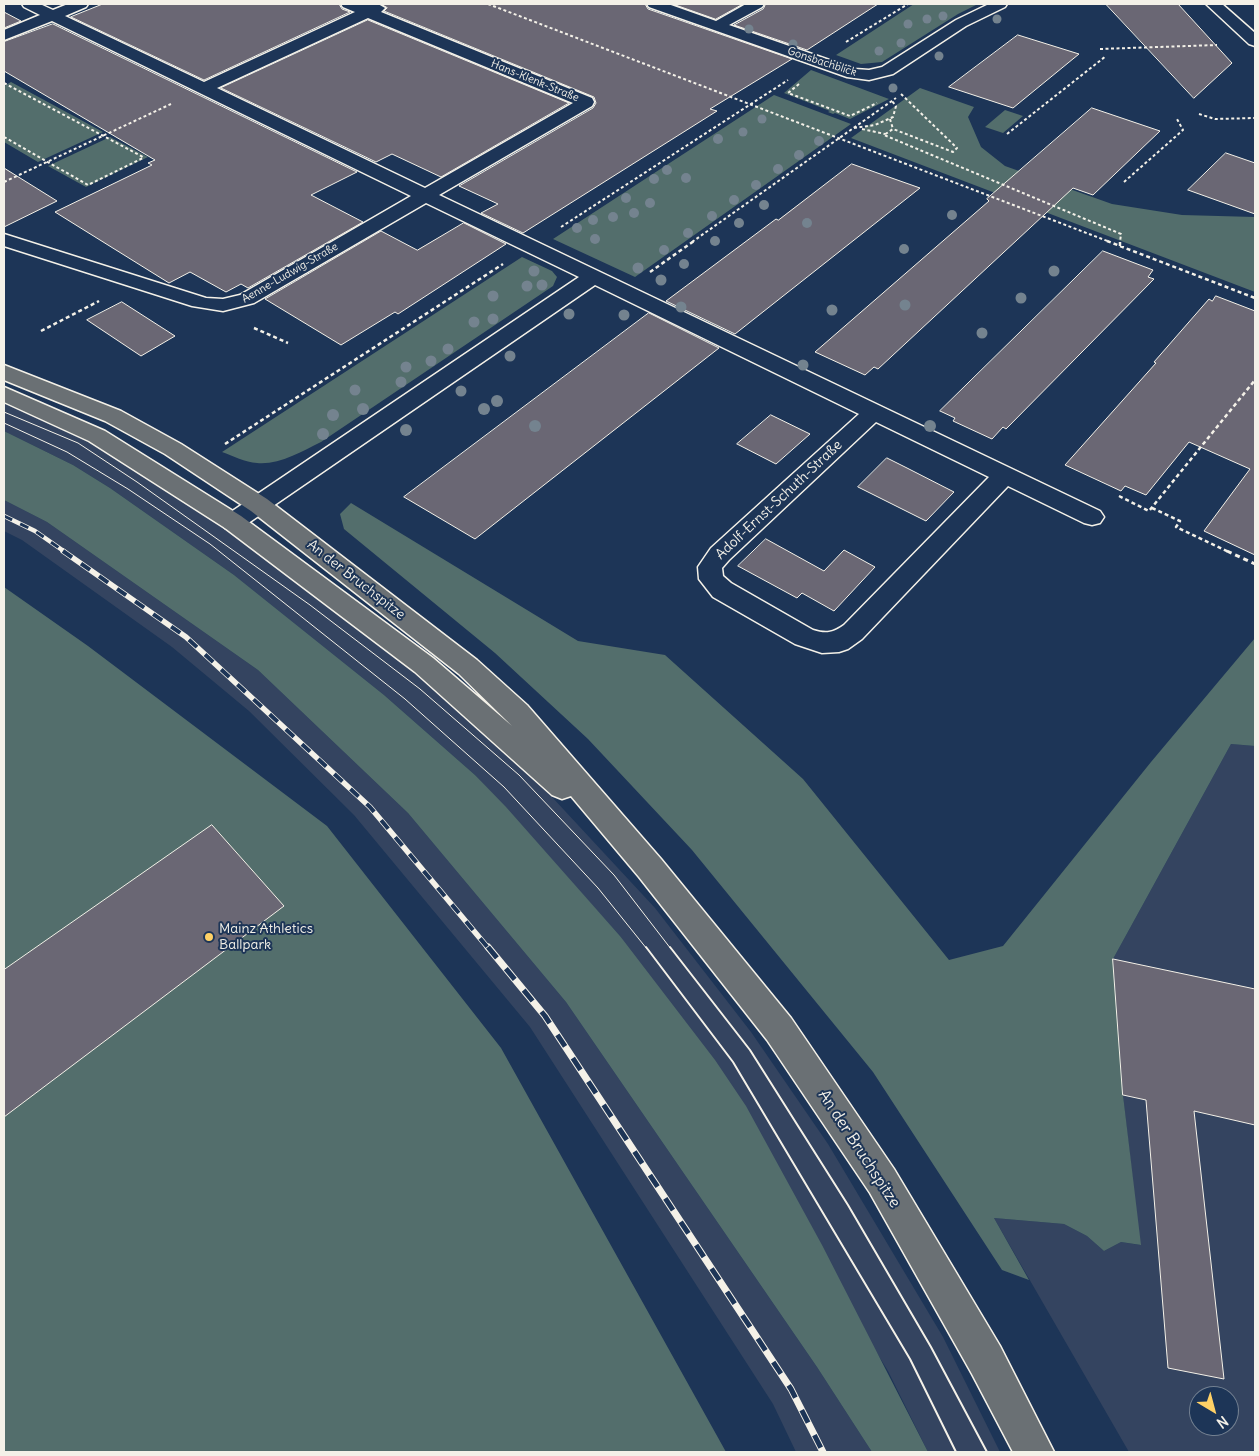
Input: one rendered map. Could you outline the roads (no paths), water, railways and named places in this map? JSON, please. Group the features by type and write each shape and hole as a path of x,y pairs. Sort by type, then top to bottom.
{"main road":[{"name":"An der Bruchspitze","path":"4,372 84,402 113,416 173,449 259,505 468,667 517,713 650,868 779,1029 882,1181 986,1360 1034,1452"},
{"name":"An der Bruchspitze","path":"4,394 98,436 233,522 424,665 650,868"}],"street":[{"path":"28,4 1092,517"},
{"path":"4,35 81,4"},
{"name":"Hans-Klenk-Straße","path":"348,4 586,102 424,195"},
{"path":"204,88 385,4"},
{"name":"Gonsbachblick","path":"654,4 853,74 880,74 887,71 961,23 1000,4"},
{"path":"717,26 757,4"},
{"path":"1213,4 1255,41"},
{"name":"Aenne-Ludwig-Straße","path":"4,240 199,302 222,306 247,299 424,195"},
{"path":"233,522 593,277"},
{"name":"Adolf-Ernst-Schuth-Straße","path":"874,412 720,554 710,567 711,579 722,590 804,637 822,643 839,642 854,632 1005,475"}],"tram line":[{"path":"4,412 78,443 137,482 310,605 420,689 519,775 614,875 671,949"},
{"path":"4,423 67,452 128,489 210,544 405,699 504,787 598,888 647,949"},
{"path":"646,947 733,1062 910,1359 956,1452"},
{"path":"670,947 750,1050 848,1205 931,1347 987,1452"}],"railway":[{"path":"4,516 35,531 65,552"},
{"path":"63,551 186,637 370,807 489,949"},
{"path":"488,947 545,1016 791,1389 823,1452"}],"place":[{"name":"Mainz Athletics Ballpark","path":"209,937"}]}
